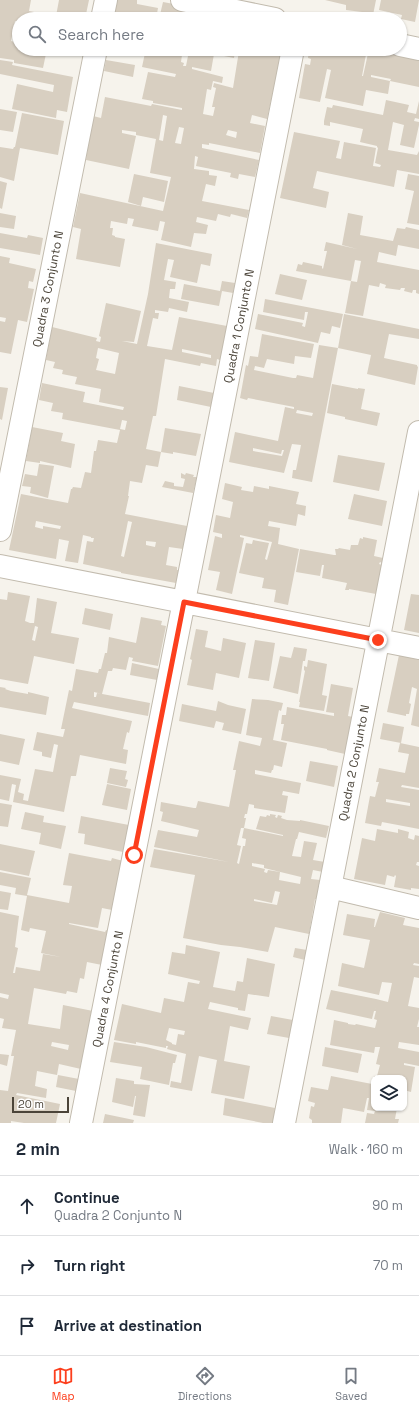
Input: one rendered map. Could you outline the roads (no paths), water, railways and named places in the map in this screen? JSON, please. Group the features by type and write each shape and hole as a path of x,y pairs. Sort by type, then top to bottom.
{"street":[{"path":"103,12 106,0"},
{"path":"182,0 241,12"},
{"path":"407,46 419,48"},
{"name":"Quadra 3 Conjunto N","path":"0,530 95,56"},
{"name":"Quadra 1 Conjunto N","path":"184,602 292,56"},
{"name":"Quadra 2 Conjunto N","path":"330,887 419,432"},
{"path":"0,566 419,648"},
{"name":"Quadra 4 Conjunto N","path":"81,1123 184,602"},
{"path":"284,1123 330,887 419,908"}]}
